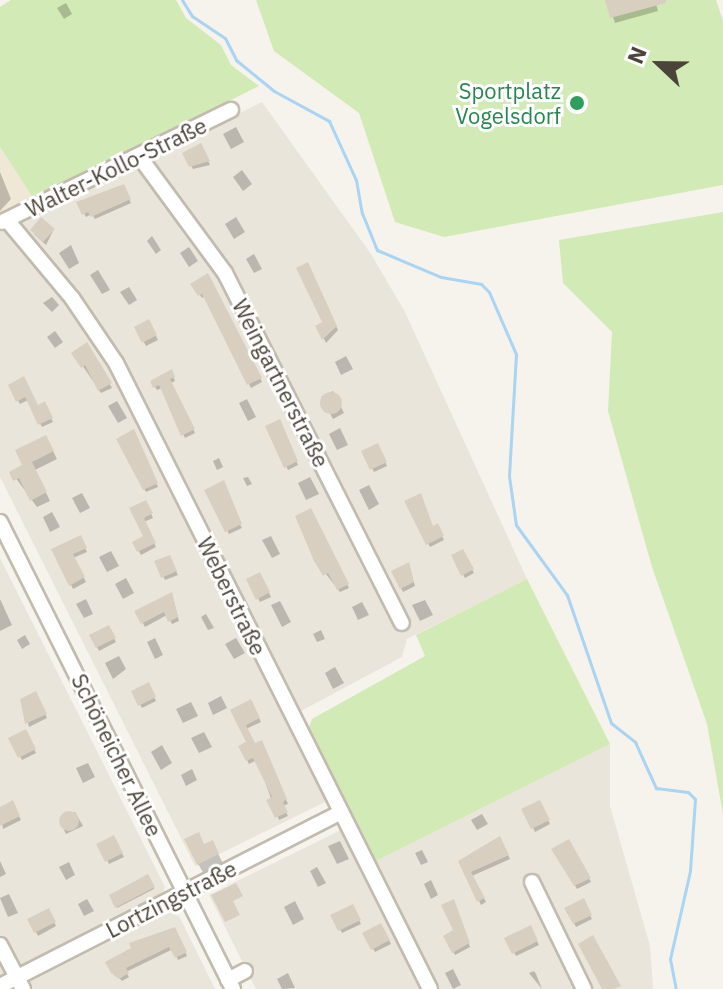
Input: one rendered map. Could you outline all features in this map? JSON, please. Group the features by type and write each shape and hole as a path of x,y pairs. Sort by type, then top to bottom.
{"street":[{"name":"Walter-Kollo-Straße","path":"4,222 231,110"},
{"name":"Weingartnerstraße","path":"139,156 225,273 402,623"},
{"name":"Weberstraße","path":"4,222 72,298 116,363 430,989"},
{"name":"Schöneicher Allee","path":"0,522 231,984"},
{"name":"Lortzingstraße","path":"0,986 20,983 183,892 341,812"},
{"path":"532,882 584,989"},
{"path":"0,945 20,983"},
{"path":"231,984 245,971"}],"shaded area":[{"path":"262,102 371,254 405,312 527,579 407,639 402,657 286,719 327,801 195,866 0,477 0,232"},
{"path":"0,147 33,198 0,214"},
{"path":"0,558 165,887 161,898 0,979"},
{"path":"610,744 610,806 650,946 653,989 256,989 209,895 341,830 376,861"},
{"path":"169,912 179,916 215,989 15,989"}],"green space":[{"path":"11,0 176,0 186,18 221,45 231,65 259,86 33,198 0,147 0,7"},
{"name":"Sportplatz Vogelsdorf","path":"256,0 716,0 723,21 723,185 444,237 395,222 359,113 274,51"},
{"path":"723,212 723,814 707,724 652,567 608,411 612,332 563,283 559,240"},
{"path":"527,579 610,744 376,861 309,728 312,719 425,656 416,635"}],"building":[{"path":"605,0 666,0 666,3 610,18"},
{"path":"201,143 210,161 189,167 182,153"},
{"path":"124,184 131,199 91,217 88,212 82,215 76,202"},
{"path":"41,217 55,229 43,242 30,230"},
{"path":"308,262 337,326 322,340 315,326 322,322 296,268"},
{"path":"208,273 262,378 247,385 202,294 198,296 190,284"},
{"path":"149,319 157,335 142,343 134,327"},
{"path":"87,342 112,383 98,391 85,365 81,368 71,353"},
{"path":"172,369 175,377 170,379 195,429 181,436 159,385 153,388 150,381"},
{"path":"24,376 38,405 45,401 53,418 38,425 25,397 16,402 8,385"},
{"path":"331,392 339,395 342,403 339,411 331,414 323,411 320,403 323,395"},
{"path":"280,419 298,461 284,468 265,426"},
{"path":"134,429 158,483 143,490 116,439"},
{"path":"46,435 54,451 32,462 47,492 30,501 19,478 13,481 9,472 22,465 15,450"},
{"path":"378,443 387,462 370,470 361,451"},
{"path":"224,480 242,524 225,532 204,490"},
{"path":"421,493 433,526 438,523 444,536 426,545 404,501"},
{"path":"146,500 153,513 144,518 156,543 137,552 132,542 143,536 129,508"},
{"path":"311,508 349,584 337,590 328,573 323,576 314,561 295,516"},
{"path":"81,535 87,548 73,554 85,577 69,586 51,549"},
{"path":"463,549 474,569 461,576 451,555"},
{"path":"170,555 177,571 161,578 154,561"},
{"path":"409,562 414,582 400,589 391,571"},
{"path":"260,572 270,592 256,600 246,579"},
{"path":"172,592 178,617 168,622 164,612 141,624 134,611"},
{"path":"109,625 116,638 96,648 89,635"},
{"path":"149,682 156,697 138,706 131,691"},
{"path":"36,691 47,714 25,724 20,699"},
{"path":"251,699 260,718 246,725 255,743 262,740 287,799 283,802 288,812 275,818 266,800 272,797 253,758 246,761 238,746 246,742 230,710"},
{"path":"26,729 36,749 18,758 8,738"},
{"path":"13,800 20,816 0,826 0,807"},
{"path":"540,800 550,820 531,829 521,809"},
{"path":"65,811 73,811 79,821 73,831 65,831 59,825 59,817"},
{"path":"199,832 204,844 213,840 219,854 197,865 184,839"},
{"path":"114,835 123,853 105,862 96,844"},
{"path":"500,836 509,855 471,872 485,898 477,902 458,861"},
{"path":"569,839 591,878 574,886 551,849"},
{"path":"148,874 155,887 115,908 109,895"},
{"path":"236,883 243,896 233,901 240,915 225,922 211,895"},
{"path":"584,898 592,915 573,924 564,908"},
{"path":"454,899 470,943 452,953 443,936 453,930 441,905"},
{"path":"353,904 361,920 338,931 330,915"},
{"path":"49,908 56,922 34,933 27,919"},
{"path":"381,923 390,940 371,950 362,933"},
{"path":"531,925 538,941 512,954 504,938"},
{"path":"175,927 187,952 175,958 169,947 126,968 129,973 119,979 111,973 105,962 131,948 129,943"},
{"path":"593,935 621,986 602,989 578,944"}],"waterway":[{"path":"182,0 192,16 225,38 236,60 274,91 329,121 356,180 362,213 377,250 441,277 481,284 489,292 516,354 509,476 516,525 567,595 611,723 635,742 656,788 688,792 695,799 690,871 670,959 676,989"}],"place":[{"name":"Sportplatz Vogelsdorf","path":"577,103"}]}
